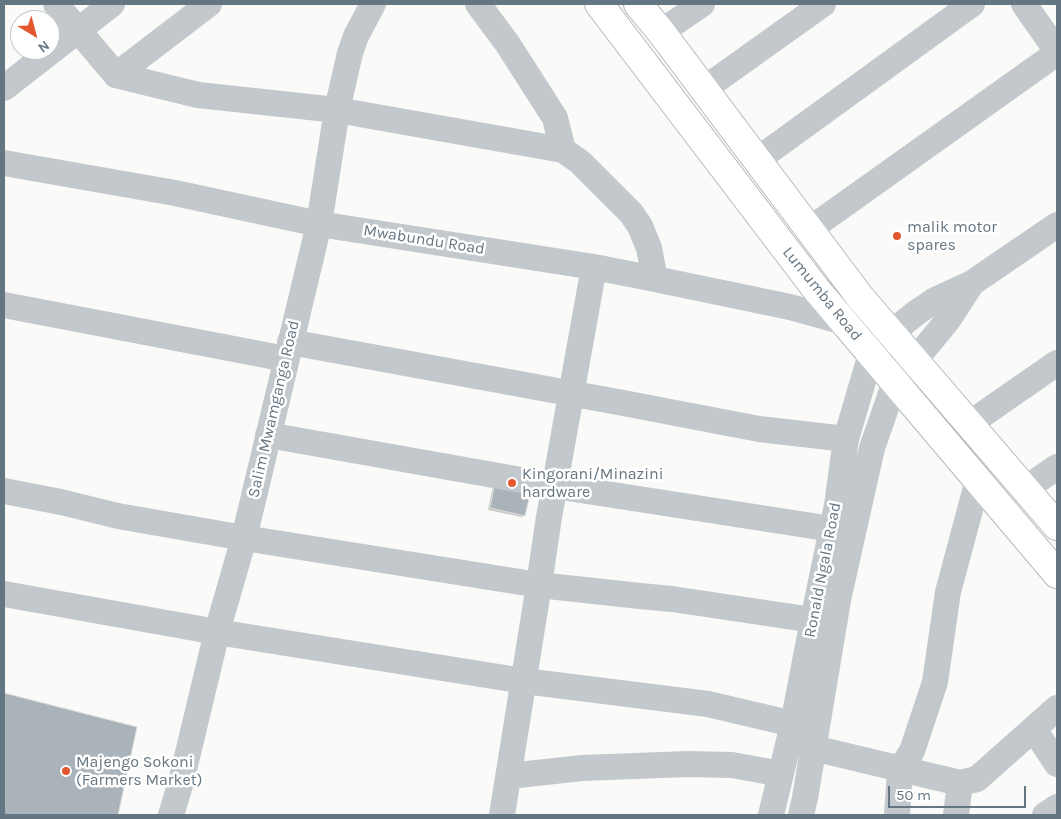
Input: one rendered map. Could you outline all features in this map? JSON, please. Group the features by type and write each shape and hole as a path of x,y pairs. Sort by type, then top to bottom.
{"main road":[{"name":"Lumumba Road","path":"599,4 810,281 1057,574"},
{"name":"Lumumba Road","path":"638,4 662,32 860,297 1057,526"}],"street":[{"path":"56,4 116,75 198,95 337,110 564,150 580,162 631,213 640,226 649,248 655,278"},
{"path":"4,88 112,4"},
{"path":"116,75 209,4"},
{"name":"Salim Mwamganga Road","path":"171,815 181,782 217,632 244,538 319,224 337,110 350,53 356,36 373,4"},
{"path":"478,4 507,42 555,118 564,150"},
{"path":"662,32 702,4"},
{"path":"704,89 823,4"},
{"path":"757,160 972,4"},
{"path":"810,229 1057,52 1024,4"},
{"name":"Mwabundu Road","path":"4,163 174,193 319,224 655,278 790,307 844,322"},
{"path":"972,283 1057,225"},
{"path":"502,815 549,517 594,267"},
{"name":"Ronald Ngala Road","path":"771,815 793,724 837,505 846,439 871,354 891,333 935,300 972,283"},
{"name":"Ronald Ngala Road","path":"801,815 836,610 872,448 895,382 948,320 972,283"},
{"path":"4,305 572,393 759,429 846,439"},
{"path":"969,424 1057,363"},
{"path":"268,435 555,486 832,529"},
{"path":"1025,489 1057,467"},
{"path":"897,815 900,770 912,750 935,682 948,592 978,480"},
{"path":"4,491 118,516 244,538 539,584 672,599 813,620"},
{"path":"4,594 217,632 524,681 708,704 793,724"},
{"path":"813,748 960,783 977,779 1057,708"},
{"path":"1034,729 1057,764"},
{"path":"509,776 582,768 688,764 732,765 781,774"},
{"path":"956,815 960,783"},
{"path":"1045,815 1057,807"}],"building":[{"path":"496,478 532,485 525,516 490,508"},
{"name":"Majengo Sokoni (Farmers Market)","path":"4,693 137,727 118,815 4,815"}],"place":[{"name":"malik motor spares","path":"897,236"},
{"name":"Kingorani/Minazini hardware","path":"512,483"},
{"name":"Majengo Sokoni (Farmers Market)","path":"66,771"}]}
